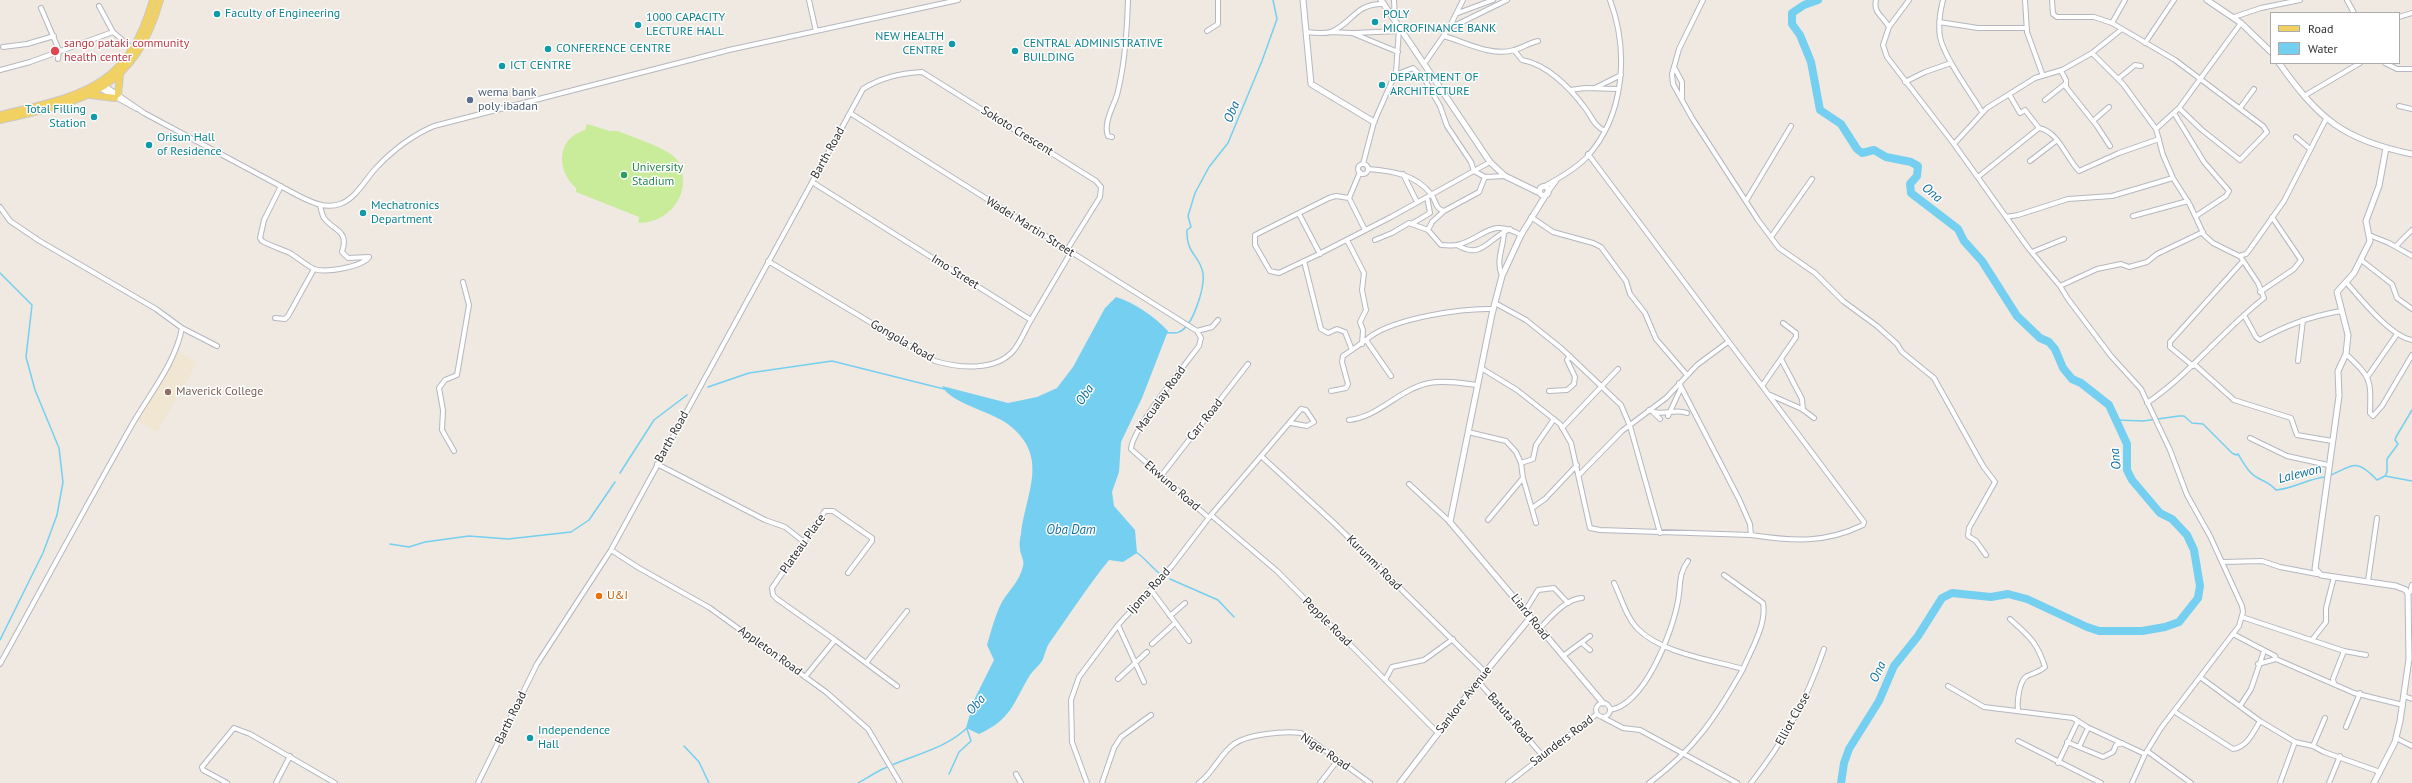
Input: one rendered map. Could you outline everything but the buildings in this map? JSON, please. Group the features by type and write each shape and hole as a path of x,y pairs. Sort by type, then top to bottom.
{"main road":[{"path":"0,120 68,104 90,95 136,51 153,0"},
{"path":"0,115 80,94 101,85 120,74 151,28 160,0"},
{"path":"90,95 117,96 120,74"}],"street":[{"path":"809,0 816,31"},
{"path":"101,85 141,111 281,186 320,205 342,203 352,196 376,167 405,141 434,126 641,72 816,31 958,0"},
{"path":"1112,137 1108,136 1105,129 1118,92 1127,34 1128,0"},
{"path":"1207,31 1218,24 1218,0"},
{"path":"1303,0 1309,80 1311,84 1374,122"},
{"path":"1394,0 1395,22"},
{"path":"1424,64 1449,28 1463,0"},
{"path":"1457,14 1493,0"},
{"path":"1449,28 1507,0"},
{"path":"1538,207 1541,190 1588,154 1605,131 1610,120 1621,75 1621,53 1610,0"},
{"path":"1703,0 1679,49 1672,74 1674,84 1692,118 1771,238 1785,253 1815,273 1843,302 1878,326 1897,344 1902,352 1934,378 1983,466 1995,482 1969,528 1968,536 1976,541 1986,555"},
{"path":"1876,0 1875,7 1877,13 1889,27"},
{"path":"1909,0 1889,27 1884,48 1887,57 1904,82 1954,144 2006,217 2020,233 2032,252 2060,286 2111,356 2141,389 2152,415 2170,450 2187,495 2222,562 2242,606 2242,617 2239,626 2175,712 2161,728 2146,752 2132,783"},
{"path":"1943,0 1939,22 1940,39 1951,63 1982,112"},
{"path":"2025,0 2026,28 2032,52 2043,76"},
{"path":"2052,0 2053,14 2058,17 2094,17 2112,23 2175,60 2202,79 2267,130 2240,160 2202,130 2179,108"},
{"path":"2112,23 2125,0"},
{"path":"2145,43 2174,0"},
{"path":"2207,0 2234,17 2270,51"},
{"path":"2234,17 2279,2 2300,0"},
{"path":"2347,0 2353,12"},
{"path":"1330,32 1362,8 1383,2 1399,30 1424,64 1490,162 1505,176 1541,190 1547,188 1548,193"},
{"path":"99,6 113,32 136,51"},
{"path":"41,8 59,50 58,59"},
{"path":"2400,17 2412,14"},
{"path":"1939,22 1978,28 2026,28"},
{"path":"2156,129 2179,108 2202,79 2241,23"},
{"path":"1954,144 1982,112 2035,78 2061,70 2092,53 2122,29"},
{"path":"1306,32 1352,33 1399,30"},
{"path":"1365,230 1349,198 1360,172 1359,166 1364,164 1374,122 1395,75 1399,30"},
{"path":"0,70 30,62 59,50 113,32"},
{"path":"1352,33 1398,52"},
{"path":"3,47 27,44 54,36"},
{"path":"1444,36 1483,49 1514,50 1524,44 1538,41"},
{"path":"1514,50 1522,60 1530,61 1544,69 1570,90 1590,115 1596,127 1605,131"},
{"path":"2092,53 2118,79 2156,129 2173,178 2196,216 2203,232 2213,242 2235,255 2240,256 2258,283 2260,292 2264,294 2264,298 2244,315 2194,365 2169,388 2147,404"},
{"path":"1904,82 1924,72 1951,63"},
{"path":"2280,64 2304,96 2326,119 2353,136 2386,148 2412,154"},
{"path":"2304,96 2358,64"},
{"path":"2387,64 2397,69 2412,69"},
{"path":"2118,79 2135,65 2141,66"},
{"path":"1674,67 1682,82 1682,98"},
{"path":"1395,75 1413,68 1425,80 1440,106 1447,126 1458,146 1471,162 1474,171 1485,177 1505,176"},
{"path":"2061,70 2066,80 2065,84 2110,146"},
{"name":"Sokoto Crescent","path":"863,89 874,82 887,78 922,72 1096,181 1101,187 1100,197 1069,251"},
{"path":"1595,88 1621,75"},
{"path":"2045,100 2065,84"},
{"path":"1570,90 1595,88 1618,89"},
{"name":"Barth Road","path":"478,783 537,664 611,550 863,89"},
{"path":"2240,108 2254,89"},
{"path":"2009,94 2020,113 2025,110 2039,128 2045,129 2078,170 2081,171 2119,153 2159,139"},
{"path":"2399,106 2412,109"},
{"path":"2093,121 2109,107"},
{"name":"Wadei Martin Street","path":"850,113 1197,331"},
{"path":"2174,113 2204,162 2229,191 2226,196 2196,216"},
{"path":"2240,256 2250,249 2284,201 2326,119"},
{"path":"1746,201 1791,126"},
{"path":"1978,177 2039,128"},
{"path":"2296,137 2310,149"},
{"path":"2030,161 2056,141"},
{"path":"2317,574 2315,569 2338,396 2338,371 2346,354 2347,331 2337,292 2354,273 2370,241 2366,221 2379,186 2386,148"},
{"path":"1481,368 1517,390 1554,419 1562,428 1571,443 1590,528 1660,533 1751,535 1776,538 1826,538 1845,534 1863,525 1864,522 1588,154"},
{"path":"1349,198 1332,197 1255,235 1254,239 1270,270 1274,273 1320,254 1490,162"},
{"path":"1364,164 1368,169 1403,174 1417,182 1431,195 1437,208 1444,211"},
{"path":"1360,172 1366,173 1368,169"},
{"path":"1403,174 1417,202"},
{"path":"1428,230 1432,222 1444,211 1479,192 1485,177"},
{"path":"2006,217 2018,215 2068,199 2112,196 2173,178"},
{"path":"1450,522 1477,385 1502,276 1531,217 1557,179"},
{"path":"1771,238 1812,179"},
{"name":"Imo Street","path":"812,182 1031,320"},
{"path":"281,186 264,220 260,238 262,241 290,253 314,268 354,266 366,262 369,257 348,258 342,252 345,239 341,232 323,217 320,205"},
{"path":"1413,223 1430,213 1427,197"},
{"path":"2133,216 2188,202"},
{"path":"0,207 10,221 38,240 146,303 182,328 217,346"},
{"path":"1299,214 1320,254"},
{"path":"1531,217 1553,232 1593,243 1601,247 1626,281 1630,294 1645,313 1656,339 1687,375"},
{"path":"2260,292 2294,270 2302,260 2272,217"},
{"path":"1375,240 1392,233 1409,222 1428,230 1441,245 1457,245 1494,227 1510,229 1521,235"},
{"path":"1457,245 1467,251 1475,252 1510,229"},
{"path":"2396,246 2412,230"},
{"path":"1502,276 1498,260 1504,240 1504,232"},
{"path":"2060,286 2097,269 2121,264 2131,267 2147,262 2158,254 2203,232"},
{"path":"2369,235 2396,246 2412,256"},
{"path":"2032,252 2064,239"},
{"path":"1347,240 1364,273 1362,290 1366,310 1360,322 1363,330 1362,344"},
{"path":"1031,320 1069,251"},
{"path":"2361,260 2392,284 2397,298 2412,309"},
{"name":"Gongola Road","path":"768,261 934,361 953,367 974,366 1006,357 1014,350 1031,320"},
{"path":"1304,261 1321,329 1328,332 1337,329 1345,332 1352,350"},
{"path":"2243,261 2170,342 2170,346 2234,400 2290,418 2296,433 2300,436 2332,441"},
{"path":"275,318 285,319 288,316 314,268"},
{"path":"454,451 442,430 443,410 439,388 444,380 457,375 469,305 463,282"},
{"path":"2346,282 2397,334 2412,341"},
{"path":"1331,391 1342,390 1348,386 1342,362 1343,356 1366,340 1388,328 1417,319 1494,306 1526,320 1570,356 1603,386 1621,405 1630,426 1660,533"},
{"path":"2244,315 2256,337 2260,340 2292,323 2316,315 2341,311"},
{"path":"1197,331 1212,327 1218,320"},
{"path":"2298,361 2303,320"},
{"path":"1762,386 1797,334 1783,323"},
{"path":"0,664 180,340 182,328"},
{"name":"Macualay Road","path":"1136,454 1131,448 1132,441 1200,346 1201,338 1197,331"},
{"path":"2368,376 2397,334"},
{"path":"1366,340 1391,376"},
{"path":"1669,415 1680,386 1687,375 1697,365 1728,342"},
{"path":"2346,354 2368,376 2371,386 2370,413 2373,416 2382,406 2412,355"},
{"path":"1550,391 1567,390 1574,384 1575,377 1567,360 1570,356"},
{"path":"1781,359 1802,399 1803,410"},
{"name":"Carr Road","path":"1161,476 1248,364"},
{"path":"1562,428 1618,369"},
{"path":"1349,420 1368,415 1410,390 1427,383 1441,381 1477,385"},
{"path":"1579,475 1622,431 1651,411 1680,386"},
{"path":"1680,386 1739,499 1750,524 1751,535"},
{"path":"1768,394 1803,410 1814,418"},
{"name":"Ijoma Road","path":"1087,783 1072,742 1071,700 1079,677 1118,625 1151,590 1210,516 1261,456 1291,423 1304,409 1314,422 1307,426 1291,423"},
{"path":"1651,411 1669,415 1681,411 1687,413"},
{"path":"1651,411 1660,419"},
{"path":"1521,463 1533,459 1536,445 1554,419"},
{"path":"1468,432 1506,441 1516,452 1521,463 1523,478 1536,523"},
{"path":"2250,438 2287,456 2328,465"},
{"name":"Ekwuno Road","path":"1136,454 1210,516"},
{"name":"Kurunmi Road","path":"1261,456 1334,523 1485,672"},
{"path":"657,464 765,520 785,527 804,542"},
{"path":"1532,508 1545,498 1577,465"},
{"path":"1488,520 1523,478"},
{"path":"1409,484 1450,522"},
{"name":"Plateau Place","path":"848,573 872,541 869,535 833,511 825,511 772,588 773,595 897,686"},
{"name":"Pepple Road","path":"1210,516 1276,570 1438,734"},
{"path":"2368,581 2376,518"},
{"name":"Liard Road","path":"1450,522 1603,703"},
{"name":"Appleton Road","path":"611,550 639,568 710,608 805,677 868,729 900,783"},
{"path":"1602,717 1609,712 1619,709 1635,695 1652,669 1664,646 1678,600 1681,574 1688,561"},
{"path":"2222,562 2262,561 2280,568 2396,586 2410,592"},
{"path":"1649,783 1685,754 1723,704 1743,669 1762,622 1765,611 1763,603 1724,575"},
{"path":"2312,640 2326,622 2326,608 2334,577"},
{"path":"1614,583 1631,620 1638,629 1664,646 1743,669"},
{"path":"2374,783 2396,738 2410,671 2410,592 2412,585"},
{"path":"1525,611 1538,590 1545,588 1554,588 1568,603"},
{"path":"1151,590 1189,641"},
{"path":"1539,628 1573,599 1582,598"},
{"path":"1170,616 1185,604"},
{"path":"866,663 907,611"},
{"path":"2242,617 2344,651 2366,654"},
{"name":"Sankore Avenue","path":"1400,783 1478,680 1530,618"},
{"path":"2010,619 2032,638 2043,656 2045,667 2036,674 2026,677 2022,683 2018,710"},
{"path":"1152,644 1175,623"},
{"path":"1118,625 1137,662 1144,682"},
{"path":"2233,634 2275,656 2276,659 2334,684 2403,705"},
{"path":"1563,656 1590,636"},
{"path":"1385,680 1392,667 1424,660 1453,639"},
{"path":"805,677 835,640"},
{"path":"1582,643 1590,650"},
{"name":"Elliot Close","path":"1751,783 1776,750 1796,718 1810,689 1824,649"},
{"path":"2240,706 2251,689 2258,664 2264,651"},
{"path":"2334,684 2344,651"},
{"path":"1118,679 1147,652"},
{"path":"2258,664 2276,659"},
{"path":"2200,677 2260,721 2295,742 2313,746 2324,752 2340,756 2380,772"},
{"name":"Batuta Road","path":"1478,680 1542,755"},
{"path":"1948,686 1984,707 2069,717 2088,728 2146,752 2191,783"},
{"path":"2346,727 2360,693"},
{"path":"2404,696 2412,699"},
{"path":"1610,721 1608,706 1603,703 1596,708 1597,714 1602,717 1623,728 1640,730 1737,783"},
{"path":"2175,712 2233,749 2244,745 2260,721"},
{"name":"Saunders Road","path":"1508,783 1542,755 1597,714"},
{"path":"1102,783 1114,748 1122,738 1151,715"},
{"path":"2313,746 2325,718"},
{"path":"2058,763 2078,721"},
{"path":"227,783 208,774 203,770 202,766 234,728 239,728 335,783"},
{"path":"2079,747 2088,728"},
{"name":"Niger Road","path":"1199,783 1234,744 1277,732 1301,733 1370,783"},
{"path":"2396,738 2412,746"},
{"path":"2018,741 2058,763 2101,783"},
{"path":"2068,742 2103,757 2113,752 2116,745 2122,743"},
{"path":"2280,783 2295,742"},
{"path":"276,783 290,756"},
{"path":"2329,783 2340,756"},
{"path":"1320,783 1338,760"},
{"path":"1016,774 1021,783"}],"shaded area":[{"name":"Maverick College","path":"179,352 197,363 157,432 138,421"}],"green space":[{"name":"University Stadium","path":"587,124 610,131 618,131 651,144 667,152 678,161 682,174 682,191 675,206 669,212 655,220 638,223 639,217 576,192 576,188 569,181 565,173 562,164 562,156 564,148 569,140 575,134 585,130"}],"water":[{"name":"Oba Dam","path":"1116,297 1144,311 1157,320 1168,331 1142,398 1121,442 1119,472 1112,492 1114,506 1135,530 1137,553 1123,562 1109,560 1086,590 1049,644 1042,661 1030,675 1015,702 1005,716 990,728 979,734 966,728 974,700 994,660 987,645 995,618 1002,602 1022,571 1023,562 1020,551 1020,541 1032,476 1032,462 1029,450 1021,437 1009,425 1002,420 962,402 947,392 942,386 1008,403 1037,397 1057,388 1073,367 1105,308"}],"waterway":[{"name":"Oba","path":"1167,333 1178,333 1184,329 1189,323 1200,297 1203,273 1187,238 1187,230 1191,227 1188,216 1195,193 1209,167 1228,143 1262,61 1277,19 1273,0"},
{"name":"Ona","path":"1818,0 1804,5 1792,13 1792,24 1800,35 1811,62 1820,110 1841,124 1857,149 1862,153 1874,150 1886,157 1911,162 1918,166 1917,176 1910,184 1911,193 1958,229 1964,241 1982,261 2017,316 2040,338 2049,342 2055,349 2063,368 2072,379 2081,383 2109,405 2127,444 2127,470 2132,480 2160,513 2172,519 2187,535 2194,550 2200,586 2198,598 2179,622 2165,627 2142,631 2099,631 2087,627 2027,599 2008,594 1991,597 1952,593 1942,598 1918,636 1894,666 1879,701 1849,749 1844,763 1841,783"},
{"path":"0,273 32,305 26,357 35,390 59,448 63,482 57,515 43,553 0,640"},
{"path":"708,387 749,373 832,361 944,389"},
{"path":"620,473 654,420 687,395"},
{"path":"2385,476 2387,472 2387,459 2398,444 2395,440 2396,437 2412,410"},
{"name":"Lalewon","path":"2117,420 2143,421 2184,416 2192,423 2203,424 2232,453 2236,455 2238,454 2246,468 2252,474 2270,484 2276,490 2289,488 2313,479 2326,477"},
{"name":"Lalewon","path":"2329,476 2350,467 2359,466 2370,473 2377,480 2385,476 2412,481"},
{"path":"390,544 409,547 425,542 469,536 508,539 571,532 589,520 615,482"},
{"path":"1136,552 1159,573"},
{"path":"1170,579 1218,600 1234,617"},
{"name":"Oba","path":"858,783 895,763 950,741 968,727"},
{"path":"949,774 959,752 971,741 967,729"},
{"path":"684,746 699,762 709,783"}],"place":[{"name":"Faculty of Engineering","path":"217,14"},
{"name":"POLY MICROFINANCE BANK","path":"1375,22"},
{"name":"1000 CAPACITY LECTURE HALL","path":"638,25"},
{"name":"NEW HEALTH CENTRE","path":"952,44"},
{"name":"CONFERENCE CENTRE","path":"548,49"},
{"name":"sango pataki community health center","path":"55,51"},
{"name":"CENTRAL ADMINISTRATIVE BUILDING","path":"1015,51"},
{"name":"ICT CENTRE","path":"502,66"},
{"name":"DEPARTMENT OF ARCHITECTURE","path":"1382,85"},
{"name":"wema bank poly ibadan","path":"470,100"},
{"name":"Total Filling Station","path":"94,117"},
{"name":"Orisun Hall of Residence","path":"149,145"},
{"name":"University Stadium","path":"624,175"},
{"name":"Mechatronics Department","path":"363,213"},
{"name":"Maverick College","path":"168,392"},
{"name":"U&I","path":"599,596"},
{"name":"Independence Hall","path":"530,738"}]}
